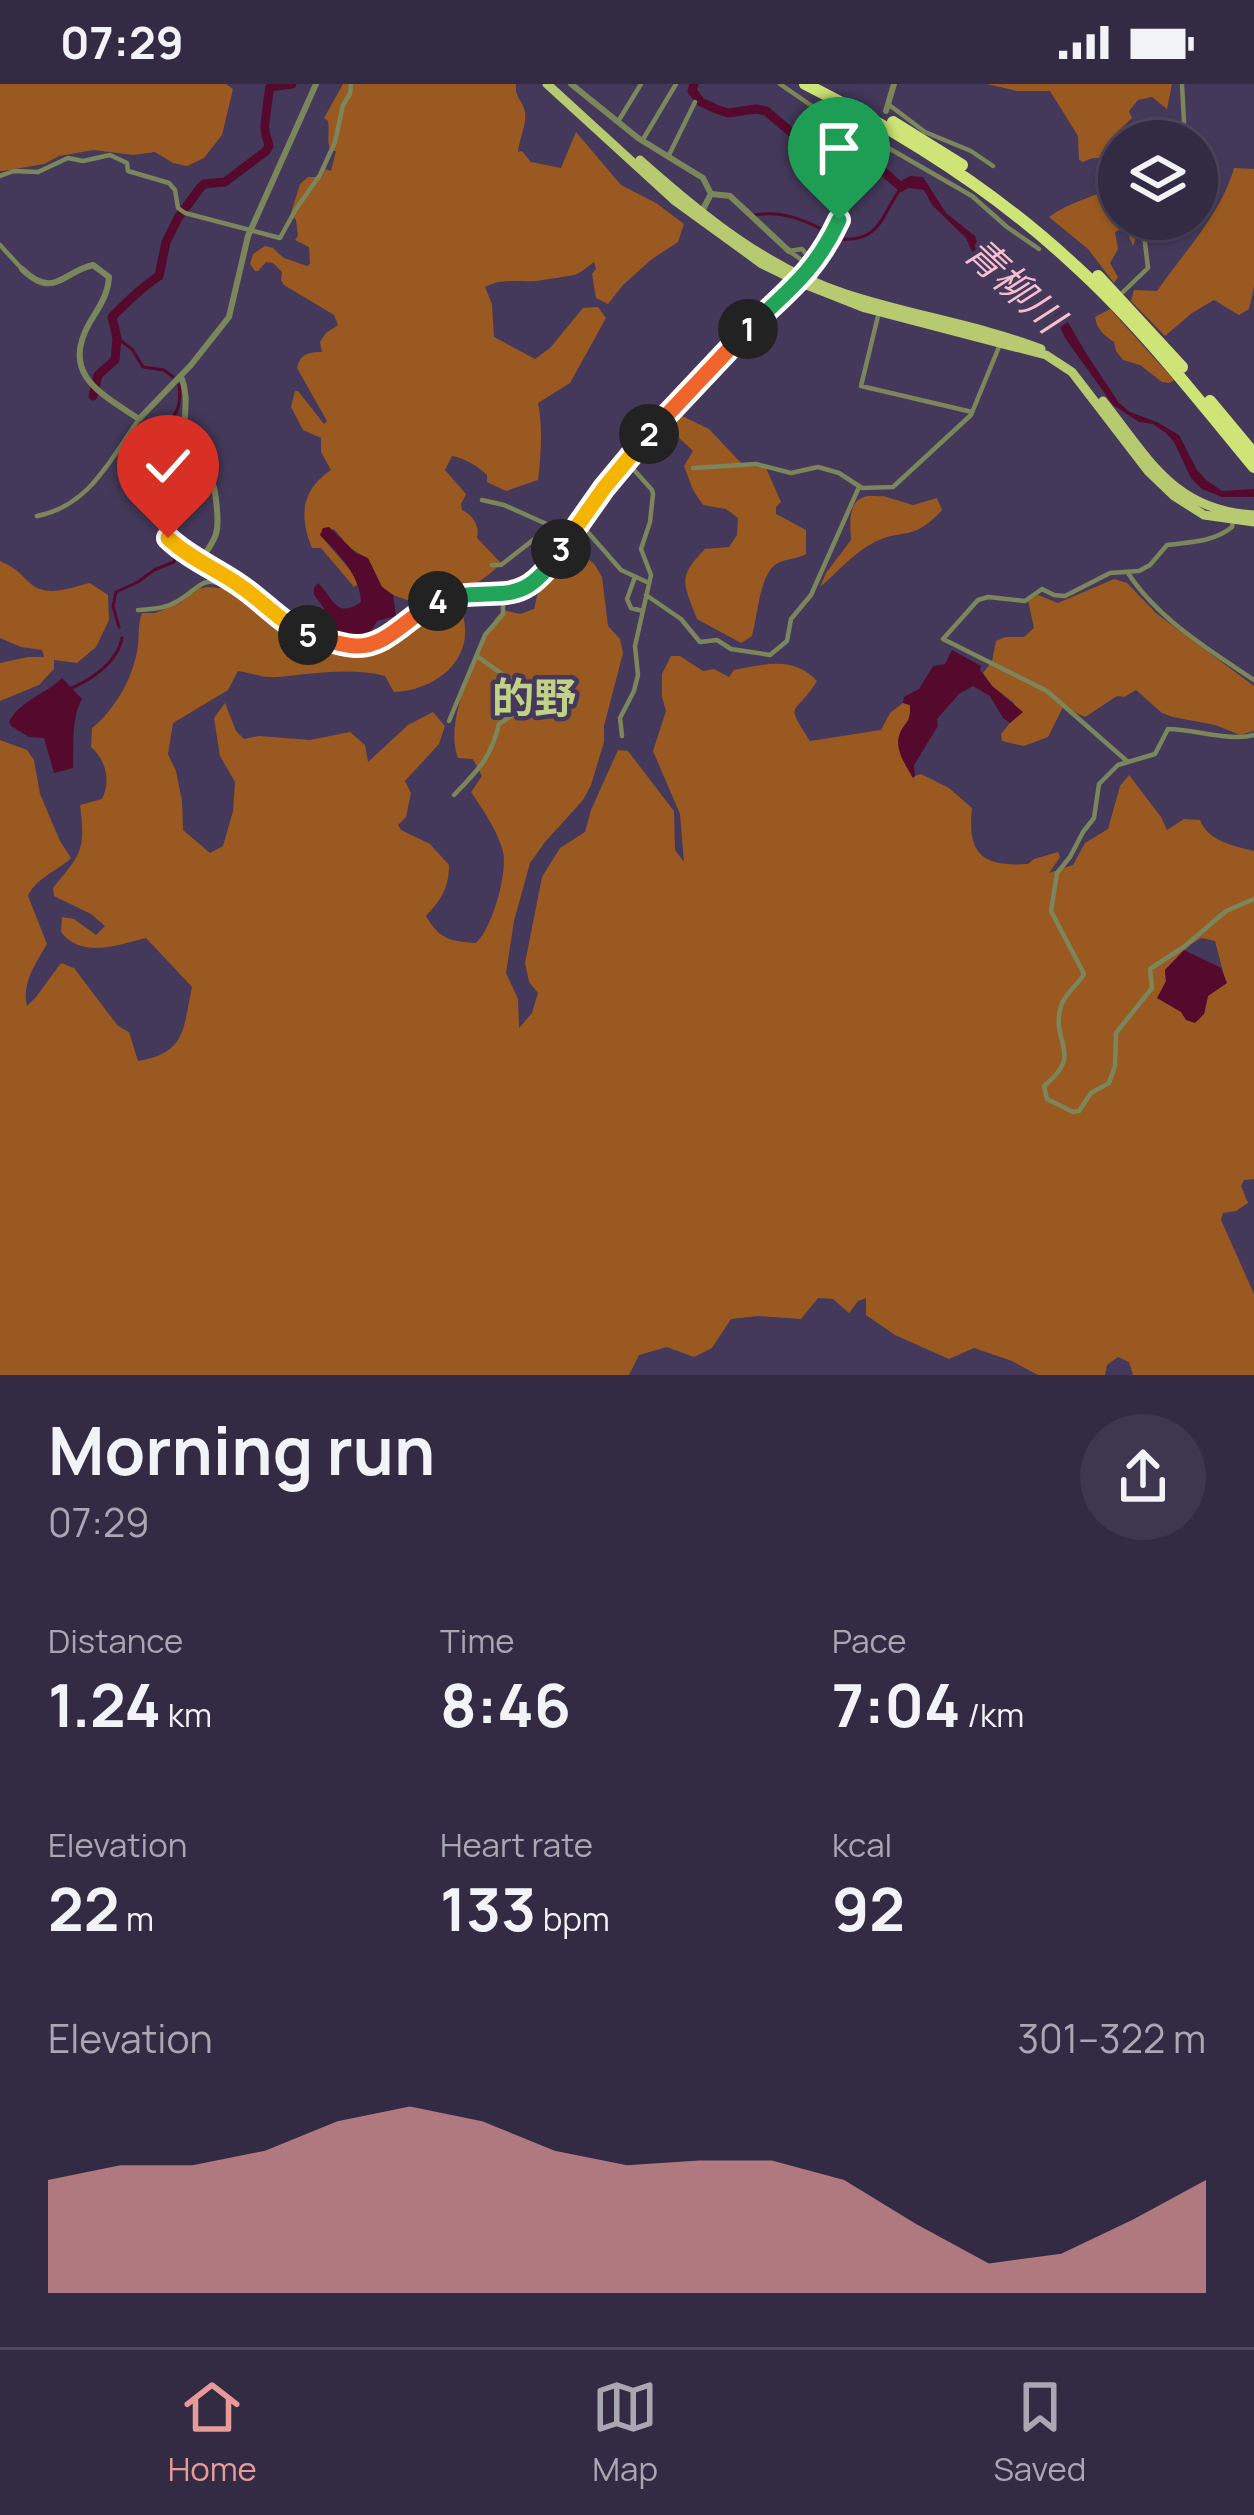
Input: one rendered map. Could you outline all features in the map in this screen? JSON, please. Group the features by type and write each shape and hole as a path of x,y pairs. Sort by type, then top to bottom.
{"highway":[{"path":"805,84 965,177 1116,296 1254,467"},
{"path":"823,84 934,147 1050,232 1116,296 1254,454"}],"main road":[{"path":"551,84 699,215 762,264 880,308 1050,352 1070,364 1171,486 1198,503 1254,519"},
{"path":"1002,340 1064,366 1161,486 1204,514 1233,521 1254,519"}],"street":[{"path":"37,516 92,488 140,419 229,317 251,228 316,84"},
{"path":"0,176 38,172 68,158 87,161 110,154 124,161 128,171 169,183 183,212 280,238 320,175 351,84"},
{"path":"572,84 642,141 704,178 712,194 699,215"},
{"path":"617,122 641,84"},
{"path":"642,141 676,84"},
{"path":"780,84 835,122 879,138 977,199 1040,249"},
{"path":"894,84 887,108 993,166"},
{"path":"1182,84 1184,120"},
{"path":"668,157 695,103"},
{"path":"121,450 136,468 142,503 172,543 239,584 304,634 362,646 384,639 438,601 503,595 528,587 542,577 626,461 735,341 801,280 826,248 879,138"},
{"path":"712,194 730,196 789,250"},
{"path":"1116,296 1148,268 1145,240"},
{"path":"0,245 35,281 56,283 93,265 109,277 103,300 85,331 80,366 91,385 140,419"},
{"path":"880,308 861,386 972,412"},
{"path":"693,468 756,464 791,472 818,467 859,487 893,487 972,412 1002,340"},
{"path":"181,376 187,398 183,423 188,455 211,481 219,524 200,562"},
{"path":"622,736 620,718 638,676 635,646 651,575 641,549 650,522 652,490 626,461"},
{"path":"646,595 681,619 700,642 717,640 731,649 770,655 787,641 791,619 812,595 859,487"},
{"path":"482,500 570,535"},
{"path":"1129,762 1047,691 943,639 978,600 1025,601 1042,589 1065,596 1110,572 1128,573 1150,566 1167,545 1225,533 1233,521"},
{"path":"579,522 616,566 650,583"},
{"path":"492,565 501,565 551,526"},
{"path":"1128,573 1186,632 1254,680"},
{"path":"631,608 627,596 635,577"},
{"path":"138,610 171,605 202,582 232,588 239,584"},
{"path":"449,721 485,635 503,614 503,595"},
{"path":"620,612 643,611"},
{"path":"454,795 486,761 500,724 526,706 525,690 478,657"},
{"path":"1254,735 1240,738 1168,729 1155,754 1118,765 1100,784 1094,818 1057,873 1050,908 1084,974 1062,1004 1065,1064 1042,1089 1047,1100 1079,1111 1091,1093 1109,1083 1116,1033 1152,988 1150,969 1226,911 1254,899"}],"shaded area":[{"path":"0,84 226,84 233,89 222,135 204,158 187,166 155,152 133,155 94,150 0,171"},
{"path":"343,84 516,84 525,117 518,152 531,162 561,168 576,132 621,185 684,224 678,242 652,259 608,304 596,298 594,262 574,275 485,287 492,304 494,337 535,359 583,308 598,307 606,318 570,383 538,403 538,480 506,491 487,482 487,475 475,466 452,456 445,470 466,494 462,510 475,521 477,538 501,563 462,594 447,590 437,592 439,598 412,602 388,593 368,559 350,548 334,529 320,535 352,572 358,584 354,587 321,548 312,548 308,536 304,515 308,495 331,470 321,452 321,438 303,430 291,407 298,391 324,424 327,421 297,368 306,355 322,352 320,342 338,325 334,315 284,285 282,272 273,263 266,262 258,271 250,264 253,254 265,246 284,258 310,264 309,247 295,240 296,220 291,213 300,184 308,177 322,177 325,169 331,171 336,151 331,151 324,118"},
{"path":"987,84 1172,84 1167,109 1152,97 1138,100 1129,111 1130,120 1098,120 1098,159 1083,162 1078,136 1050,91 1017,91"},
{"path":"1234,168 1254,169 1254,287 1249,309 1239,315 1214,300 1165,336 1131,301 1134,290 1157,291 1194,240 1218,240 1218,204"},
{"path":"910,176 923,177 946,213 975,236 980,253 1011,265 1024,274 1031,288 1056,302 1119,403 1179,435 1206,480 1222,491 1254,489 1254,497 1222,497 1202,489 1166,433 1113,405 1065,338 1056,317 1026,294 1016,275 974,256 966,238 932,205 924,190 901,192 895,185"},
{"path":"1098,194 1098,240 1116,240 1118,249 1110,263 1118,277 1114,283 1088,249 1049,217"},
{"path":"1110,309 1174,380 1162,382 1140,365 1123,360 1096,322 1095,317"},
{"path":"680,415 709,429 743,465 766,468 781,502 776,514 806,530 806,554 772,568 763,585 752,636 741,643 697,619 686,589 686,575 705,549 729,547 737,535 738,518 726,509 703,505 693,490 684,466 693,451 674,426"},
{"path":"883,496 913,505 937,498 942,510 915,531 866,547 820,587 851,540 854,505 864,497"},
{"path":"329,527 368,558 382,587 393,595 396,616 377,621 369,635 315,630 297,626 295,621 315,619 324,612 314,595 318,583 340,608 361,602 352,574 320,535"},
{"path":"572,551 582,553 602,577 608,626 620,639 623,653 591,785 530,863 506,973 518,999 519,1028 532,1013 538,993 529,982 525,963 542,877 560,848 585,832 618,750 628,751 674,811 675,850 684,862 680,814 653,751 666,711 662,674 671,656 729,677 734,670 768,664 789,665 808,673 817,681 795,714 810,741 881,730 890,713 903,703 910,705 904,729 912,777 921,774 949,788 972,808 975,847 989,860 1028,864 1058,852 1060,857 1049,873 1073,865 1085,843 1108,829 1120,786 1129,775 1167,830 1184,819 1200,820 1215,838 1254,851 1254,1179 1244,1180 1241,1186 1248,1203 1223,1213 1221,1220 1254,1294 1254,1375 1133,1375 1129,1362 1118,1357 1107,1365 1105,1375 1038,1375 974,1348 949,1359 895,1335 866,1315 866,1298 849,1313 833,1299 818,1298 801,1319 731,1319 712,1348 694,1357 667,1347 639,1355 629,1375 0,1375 0,740 27,750 34,760 40,794 71,858 28,896 47,944 28,982 27,1006 61,963 74,968 118,1026 129,1032 138,1061 154,1057 166,1052 180,1036 192,987 146,938 100,948 69,940 61,932 62,917 74,919 96,935 105,926 54,896 53,888 79,851 80,805 102,799 105,792 106,771 91,747 92,728 115,704 126,683 135,662 142,613 180,603 197,589 231,589 256,609 298,626 380,638 429,612 460,607 465,624 460,654 426,685 394,692 385,676 372,673 272,677 238,671 228,690 173,723 168,754 182,801 183,830 210,853 223,846 233,811 235,782 220,756 214,718 225,703 244,739 310,740 350,732 365,745 368,762 408,725 433,712 445,726 439,744 405,781 411,793 406,817 398,825 430,844 449,865 443,893 426,916 431,924 446,938 476,943 493,913 504,861 498,836 471,792 482,776 473,759 458,758 455,725 464,687 495,619 503,610 520,614 534,609 538,592","holes":["1201,938 1215,941 1226,983 1208,996 1204,1014 1158,999 1165,970"]},
{"path":"0,561 45,590 90,583 108,595 109,620 96,647 77,663 54,660 54,669 39,685 0,701 0,663 44,657 42,650 0,638"},
{"path":"1114,579 1127,583 1157,614 1254,686 1254,731 1240,735 1173,717 1136,690 1085,717 1063,707 1048,737 1024,746 1002,741 1001,734 1013,719 1014,703 983,673 992,661 996,641 1024,637 1034,628 1028,600 1038,595 1058,603"},
{"path":"952,650 981,666 992,686 1023,712 1010,723 990,696 973,686 959,694 937,719 938,726 914,765 913,778 899,747 910,711 904,697 919,689 933,666 945,664"},
{"path":"62,678 82,699 75,724 73,768 54,773 44,738 29,737 9,722 19,709"},
{"path":"1184,950 1221,968 1227,983 1208,996 1204,1014 1195,1023 1157,998 1166,981 1165,970"}],"waterway":[{"name":"青柳川","path":"93,396 98,375 115,360 112,317 159,276 166,242 200,188 225,182 266,151 270,87 292,84"},
{"name":"青柳川","path":"694,84 692,91 701,102 728,113 766,111 791,132 822,147 867,157 901,187 906,183"},
{"path":"839,239 872,232 901,188"},
{"path":"755,215 792,217 827,232"},
{"path":"117,338 132,349 143,367 164,370 173,377"},
{"path":"176,541 172,504 153,485 161,432 177,410 179,385"},
{"path":"119,627 113,606 116,592 174,562 177,550"},
{"path":"67,690 102,670 122,638"}],"district":[{"name":"的野","path":"534,697"}],"route":[{"path":"168,538 304,634 357,646 384,639 438,601 453,596 503,595 528,587 546,572 638,446 735,341 804,278 839,220"}]}
